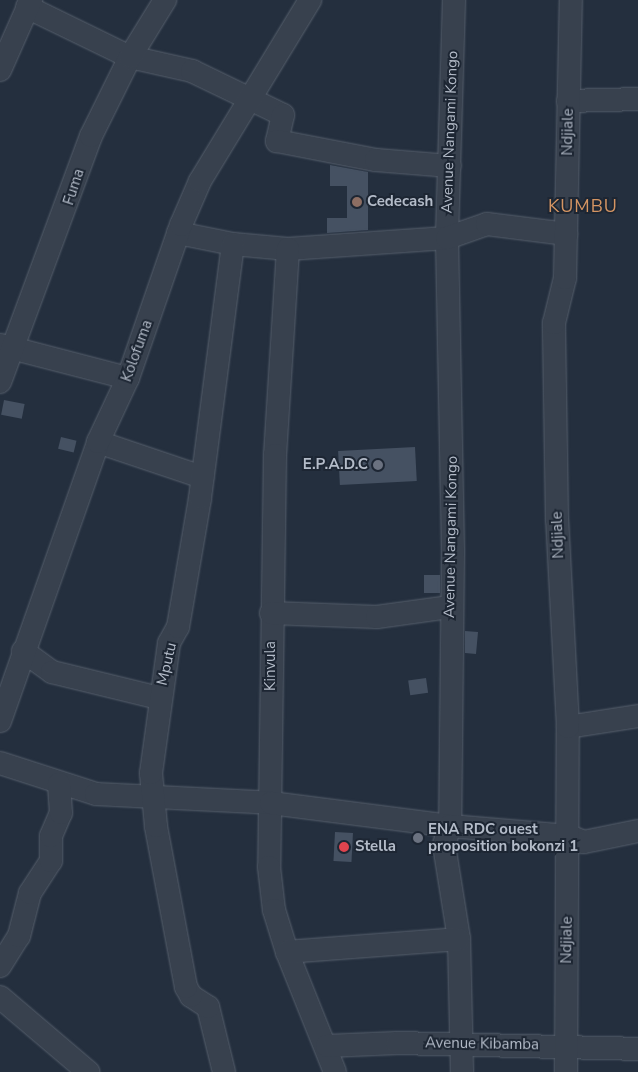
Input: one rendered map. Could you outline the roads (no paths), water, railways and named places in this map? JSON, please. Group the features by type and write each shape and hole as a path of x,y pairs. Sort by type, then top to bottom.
{"street":[{"name":"Fuma","path":"0,382 6,348 91,136 130,57 165,0"},
{"name":"Kolofuma","path":"0,721 98,442 128,378 178,232 200,181 249,97 310,0"},
{"name":"Avenue Nangami Kongo","path":"454,0 447,238 452,428 450,826 444,845 459,940 459,1043 462,1072"},
{"name":"Ndjiale","path":"566,1072 569,836 568,727 554,400 554,323 566,278 571,0"},
{"path":"0,70 29,3 130,57 192,71 283,115 277,141 376,160 450,166"},
{"path":"568,101 638,99"},
{"path":"178,232 233,244 288,248 447,238 487,224 566,234"},
{"name":"Mputu","path":"224,1072 208,1007 191,996 186,987 153,795 152,745 169,643 178,627 202,477 233,244"},
{"name":"Kinvula","path":"288,248 275,455 271,613 269,867 274,910 287,952 307,1008 327,1046 335,1072"},
{"path":"6,348 128,378"},
{"path":"98,442 202,477"},
{"path":"271,613 370,618 450,607"},
{"path":"23,651 52,672 160,698"},
{"path":"568,727 638,716"},
{"path":"0,763 59,784 96,794 153,795 271,803 450,826 569,836 584,842 638,831"},
{"path":"0,966 19,936 30,893 51,861 51,836 61,813 59,784"},
{"path":"287,952 459,940"},
{"path":"0,997 87,1071"},
{"name":"Avenue Kibamba","path":"327,1046 459,1043 638,1049"}],"place":[{"name":"Cedecash","path":"357,202"},
{"name":"E.P.A.D.C","path":"378,465"},
{"name":"ENA RDC ouest proposition bokonzi 1","path":"418,838"},
{"name":"Stella","path":"344,847"}],"district":[{"name":"KUMBU","path":"583,206"}]}
